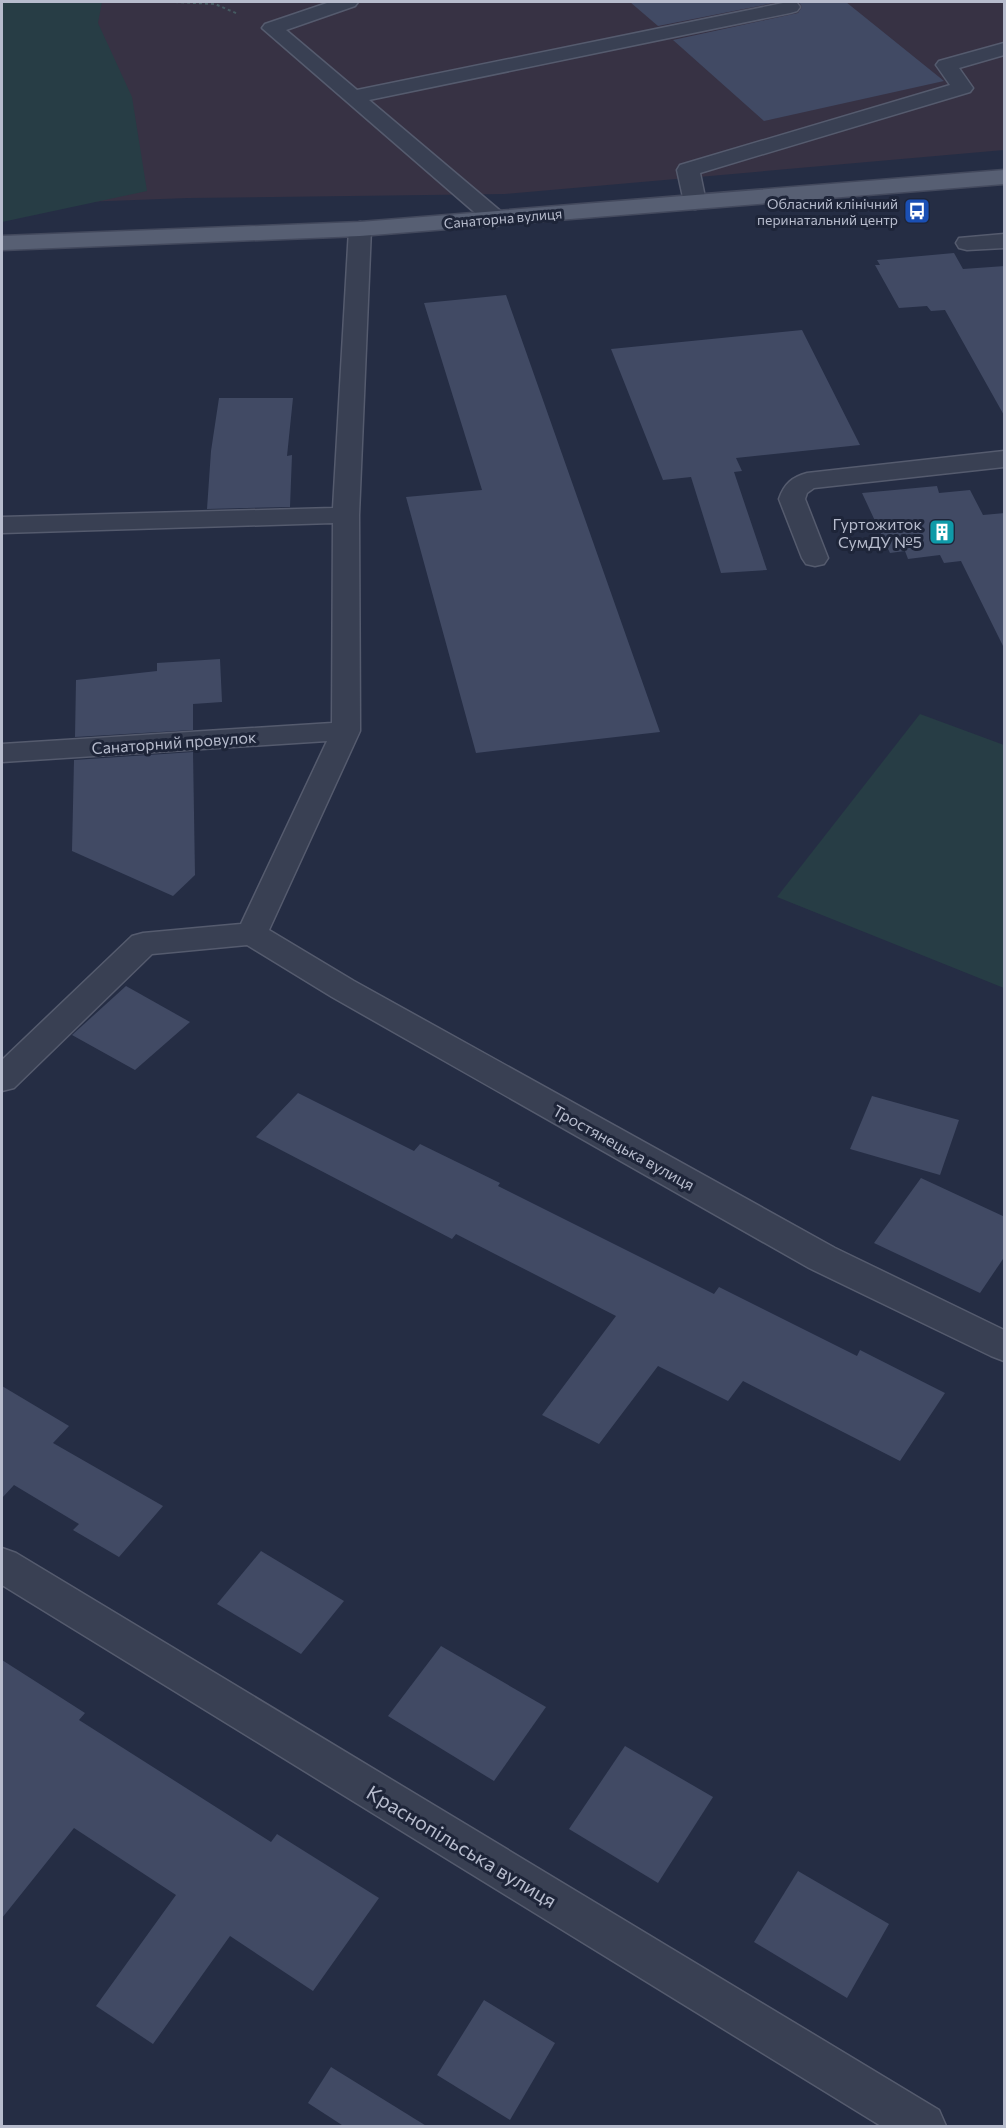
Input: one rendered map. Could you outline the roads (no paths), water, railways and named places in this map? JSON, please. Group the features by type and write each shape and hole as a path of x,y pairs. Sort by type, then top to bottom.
{"main road":[{"name":"Санаторна вулиця","path":"2,243 360,229 1005,177"}],"street":[{"path":"348,2 272,28 496,219"},
{"path":"352,97 790,7"},
{"path":"695,202 688,170 963,88 946,65 1005,50"},
{"path":"2,1079 144,944 252,934 346,731 346,514 360,229"},
{"path":"967,243 1005,241"},
{"path":"815,558 792,499 795,489 807,481 1005,459"},
{"path":"2,525 346,514"},
{"name":"Санаторний провулок","path":"2,753 346,731"},
{"name":"Тростянецька вулиця","path":"252,934 343,989 822,1258 1005,1346"},
{"name":"Краснопільська вулиця","path":"2,1564 923,2127"}],"place":[{"name":"Обласний клінічний перинатальний центр","path":"917,211"},
{"name":"Гуртожиток СумДУ №5","path":"942,532"}]}
